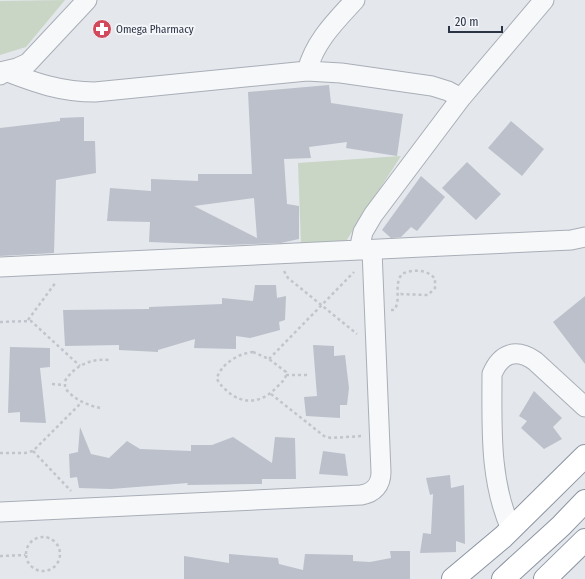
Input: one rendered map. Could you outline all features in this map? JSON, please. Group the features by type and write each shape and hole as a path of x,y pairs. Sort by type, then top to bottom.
{"highway":[{"path":"453,579 510,529 585,456"},
{"path":"503,579 561,526 585,501"},
{"path":"545,579 585,540"}],"street":[{"path":"2,73 17,68 33,58 87,0"},
{"path":"307,71 310,60 320,39 355,0"},
{"path":"0,512 366,494 376,488 381,478 376,332 368,251 363,232 373,215 462,98 544,0"},
{"path":"2,73 48,87 79,92 95,92 307,71 341,73 432,86 448,91 462,98"},
{"path":"0,267 368,251 571,240 585,237"},
{"path":"510,529 500,500 494,473 492,374 497,364 505,356 515,354 526,355 535,361 585,407"}],"path":[{"path":"269,359 322,306 368,251"},
{"path":"283,254 286,276 354,333 360,334 376,332"},
{"path":"28,320 56,284 56,264"},
{"path":"374,310 394,310 397,306 397,294 397,281 402,274 406,272 429,272 435,279 435,288 428,295 397,294"},
{"path":"0,322 28,320 80,366"},
{"path":"253,352 269,359 286,372 286,375 271,394 258,400 244,401 231,394 220,384 217,378 220,372 240,355 253,352"},
{"path":"64,385 67,379 80,366 94,360 108,360"},
{"path":"286,375 310,375"},
{"path":"52,384 64,385"},
{"path":"64,385 67,390 82,402 100,408"},
{"path":"271,394 327,438 380,435"},
{"path":"0,453 25,453 33,451 82,402"},
{"path":"33,451 68,487 81,508"},
{"path":"42,537 54,541 60,553 56,565 44,571 32,567 26,555 30,543 42,537"},
{"path":"0,556 26,555"}],"green space":[{"path":"65,0 26,47 0,55 0,1"},
{"path":"401,156 346,241 301,244 298,163"}],"building":[{"path":"329,85 331,103 403,114 397,156 346,148 347,142 309,147 311,158 284,159 287,204 299,206 299,239 281,243 226,245 149,242 150,222 107,221 110,188 151,191 151,179 198,181 198,174 252,174 248,92","holes":["254,198 257,238 194,206"]},
{"path":"84,117 84,141 95,141 96,173 56,180 54,253 0,256 0,128 60,121 60,118"},
{"path":"511,121 544,149 522,176 488,148"},
{"path":"467,162 501,194 476,220 442,188"},
{"path":"421,176 445,197 417,231 411,227 401,237 391,238 382,230"},
{"path":"255,285 276,285 277,298 286,296 285,320 279,322 280,330 250,338 236,336 236,349 194,348 195,339 158,350 158,352 119,350 119,345 65,346 63,310 149,309 149,307 222,304 222,298 253,301"},
{"path":"585,296 585,364 553,322"},
{"path":"313,345 334,346 334,356 345,355 349,388 347,405 340,405 340,418 306,416 304,397 317,396"},
{"path":"10,347 50,348 50,367 40,368 46,423 20,422 20,412 8,413"},
{"path":"534,391 562,418 553,427 562,439 544,449 521,428 527,421 519,416"},
{"path":"80,427 91,454 109,458 127,441 140,449 191,451 191,445 212,445 233,437 272,463 275,437 295,438 296,479 262,479 262,484 187,485 188,483 111,489 79,488 77,477 70,478 69,454 78,452"},
{"path":"323,451 345,454 348,476 319,474"},
{"path":"450,475 451,488 464,485 465,544 456,541 456,552 420,553 423,533 431,534 433,494 430,495 426,478"},
{"path":"390,551 410,551 410,579 184,579 184,556 229,563 229,554 278,558 279,564 303,570 305,554 353,555 353,561 370,562 391,558"}],"place":[{"name":"Omega Pharmacy","path":"102,29"}]}
